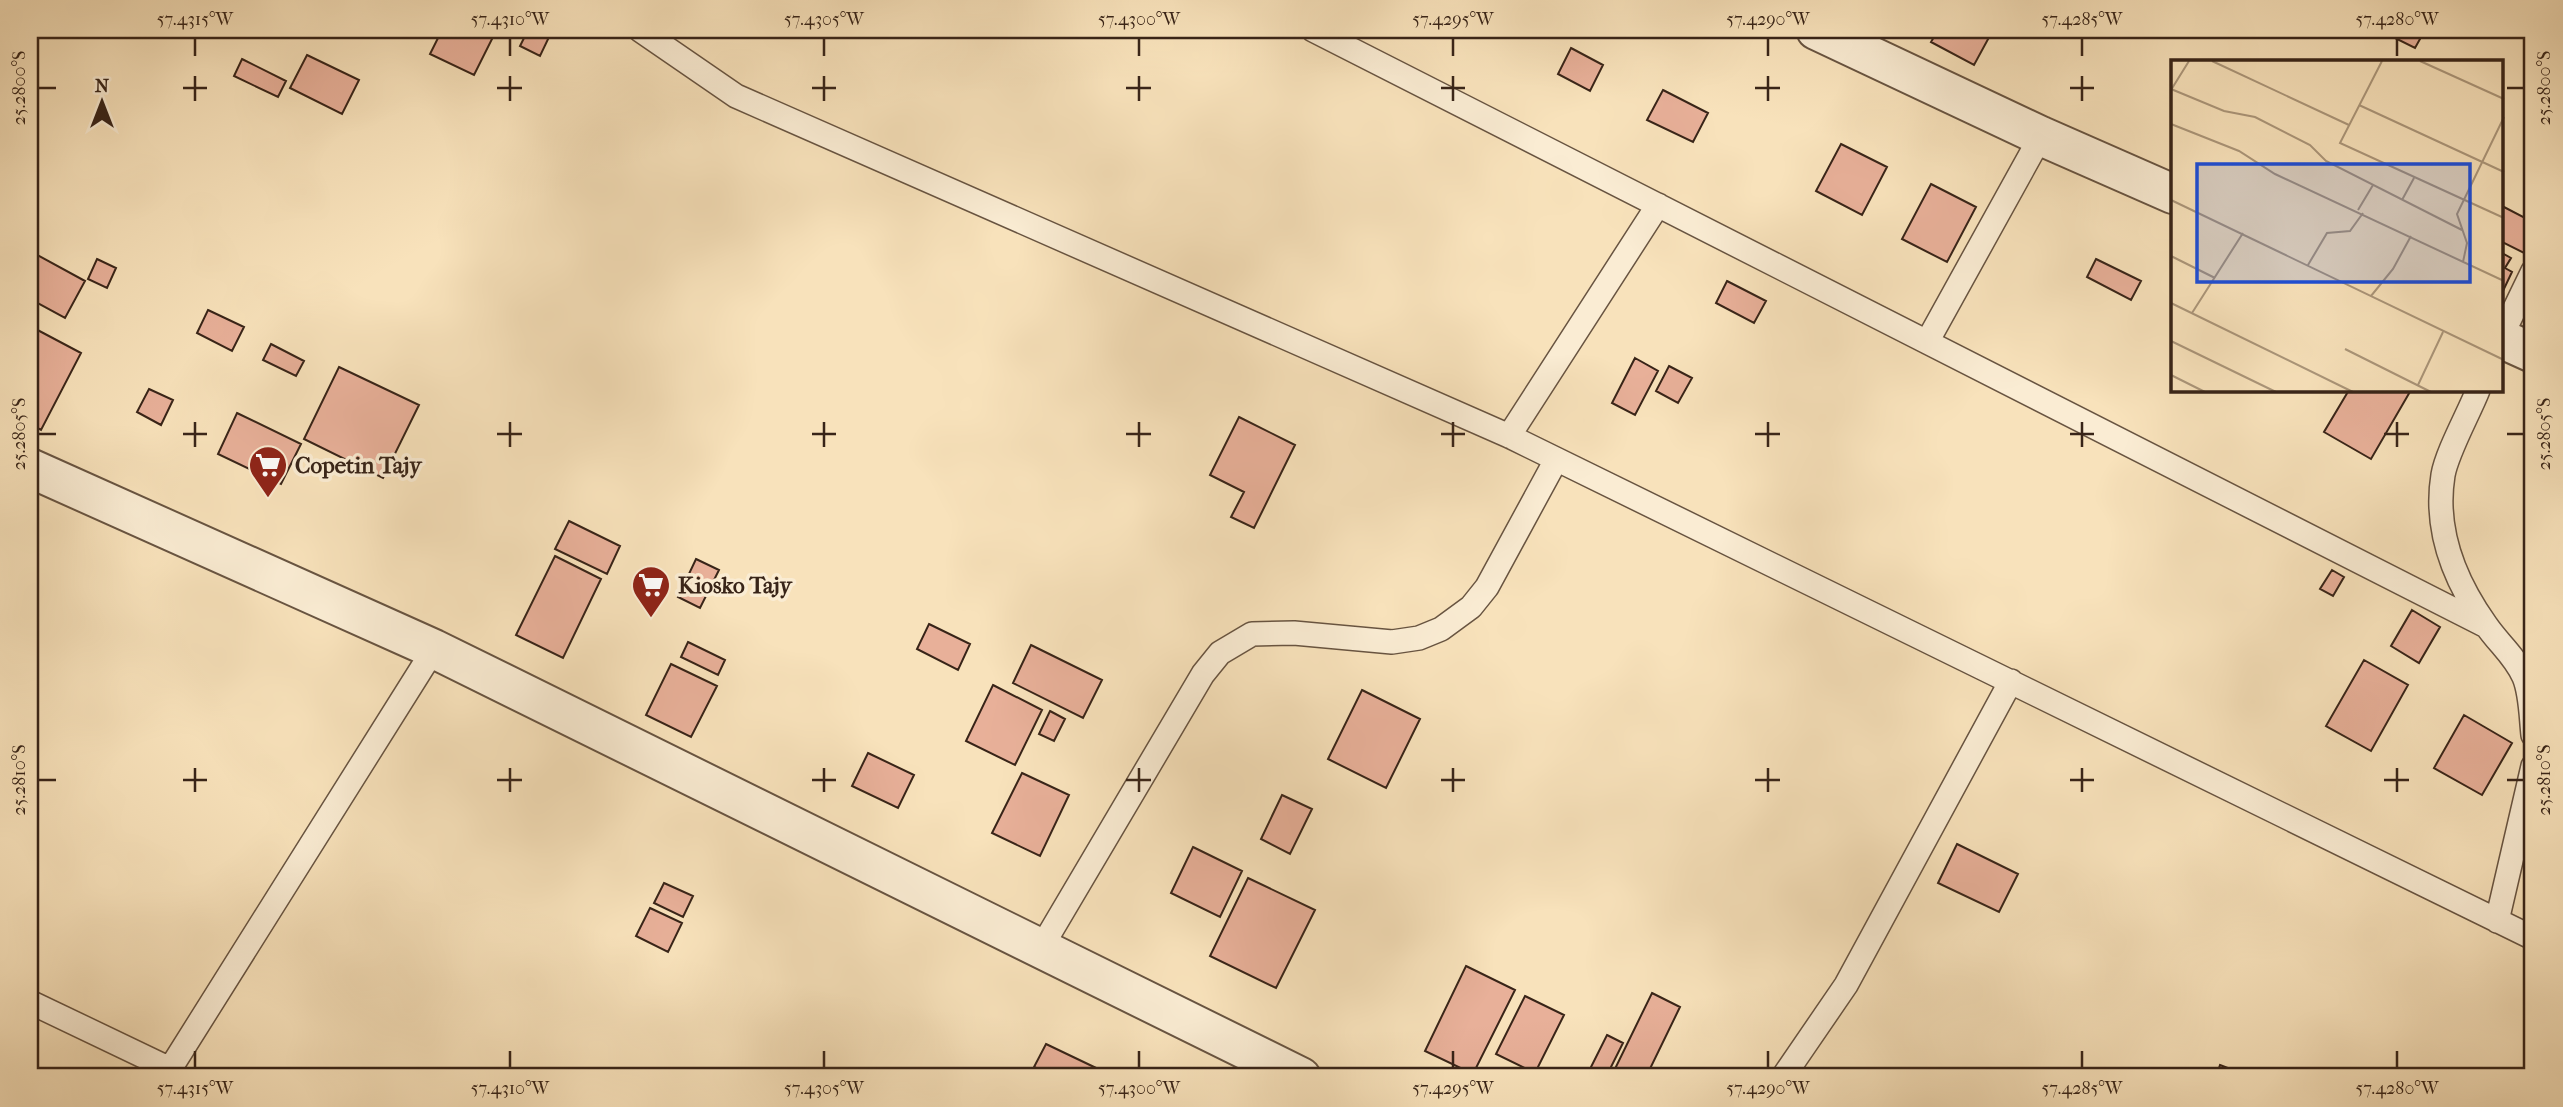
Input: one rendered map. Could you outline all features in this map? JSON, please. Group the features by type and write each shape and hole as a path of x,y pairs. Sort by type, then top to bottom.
{"street":[{"path":"1816,30 2171,193"},
{"path":"2504,338 2533,353"},
{"path":"30,468 434,649 1301,1077"}],"lane":[{"path":"640,30 736,96 1509,436 2533,939"},
{"path":"1313,30 2486,626"},
{"path":"1927,342 2041,135"},
{"path":"1509,436 1657,205"},
{"path":"2504,333 2533,271"},
{"path":"2477,392 2444,472 2439,513 2449,558 2486,626 2507,649 2525,678 2533,735"},
{"path":"1041,948 1203,674 1220,653 1252,634 1294,633 1392,642 1419,638 1441,629 1471,607 1487,587 1556,460"},
{"path":"30,1002 168,1073 434,649"},
{"path":"1783,1077 1846,985 2011,681"},
{"path":"2497,921 2533,765"}],"building":[{"path":"442,30 483,30 494,35 474,75 430,54"},
{"path":"528,30 540,30 550,35 540,56 520,46"},
{"path":"1938,30 1993,30 1974,65 1931,42"},
{"path":"2379,30 2425,30 2415,48"},
{"path":"1571,48 1603,65 1590,91 1558,74"},
{"path":"307,55 359,80 342,114 290,88"},
{"path":"242,59 286,81 278,97 234,76"},
{"path":"1663,90 1708,113 1693,142 1647,120"},
{"path":"1841,144 1887,167 1862,215 1816,191"},
{"path":"1931,184 1976,207 1947,262 1902,239"},
{"path":"2504,207 2533,222 2533,235 2524,253 2504,243"},
{"path":"30,251 85,281 65,318 30,299"},
{"path":"2504,254 2511,258 2505,268 2512,272 2504,289"},
{"path":"97,259 116,268 107,288 88,279"},
{"path":"2096,259 2141,281 2131,300 2087,277"},
{"path":"1727,281 1766,301 1754,323 1716,303"},
{"path":"208,310 244,327 232,351 197,333"},
{"path":"30,326 81,353 41,430 30,424"},
{"path":"271,344 304,361 296,376 263,360"},
{"path":"1635,358 1658,371 1635,415 1612,403"},
{"path":"1669,366 1692,378 1678,403 1656,391"},
{"path":"339,367 419,405 383,478 304,439"},
{"path":"149,389 173,400 161,425 137,412"},
{"path":"2348,392 2410,392 2371,459 2324,432"},
{"path":"237,413 301,444 281,484 218,454"},
{"path":"1239,417 1295,445 1254,528 1231,517 1244,492 1210,475"},
{"path":"569,521 620,546 607,574 555,549"},
{"path":"555,556 601,579 563,658 516,635"},
{"path":"696,559 719,570 700,608 678,597"},
{"path":"2332,570 2344,577 2333,596 2320,589"},
{"path":"2412,610 2440,627 2419,663 2391,646"},
{"path":"929,624 970,644 958,670 917,649"},
{"path":"688,642 725,660 718,675 681,657"},
{"path":"1031,645 1102,680 1083,718 1013,683"},
{"path":"2364,660 2408,685 2371,751 2326,726"},
{"path":"671,664 717,686 691,737 646,715"},
{"path":"993,685 1042,710 1015,765 966,741"},
{"path":"1362,690 1420,719 1386,788 1328,759"},
{"path":"1050,711 1065,719 1054,741 1039,734"},
{"path":"2464,715 2512,743 2482,795 2434,768"},
{"path":"868,753 914,775 898,808 852,786"},
{"path":"1022,773 1069,795 1040,856 992,833"},
{"path":"1282,795 1312,809 1290,854 1261,839"},
{"path":"1957,844 2018,874 1999,912 1938,883"},
{"path":"1193,847 1242,871 1220,917 1171,893"},
{"path":"1248,878 1315,910 1276,988 1210,956"},
{"path":"664,883 693,896 683,917 654,903"},
{"path":"650,908 682,923 668,952 636,936"},
{"path":"1466,966 1515,990 1473,1074 1425,1051"},
{"path":"1652,993 1680,1007 1646,1077 1611,1077"},
{"path":"1525,996 1564,1015 1535,1073 1496,1054"},
{"path":"1607,1035 1623,1043 1606,1077 1586,1077"},
{"path":"1046,1044 1115,1077 1055,1077 1034,1067"},
{"path":"2220,1065 2251,1077 2216,1077"}],"place":[{"name":"Copetin Tajy","path":"268,499"},
{"name":"Kiosko Tajy","path":"651,619"}]}
